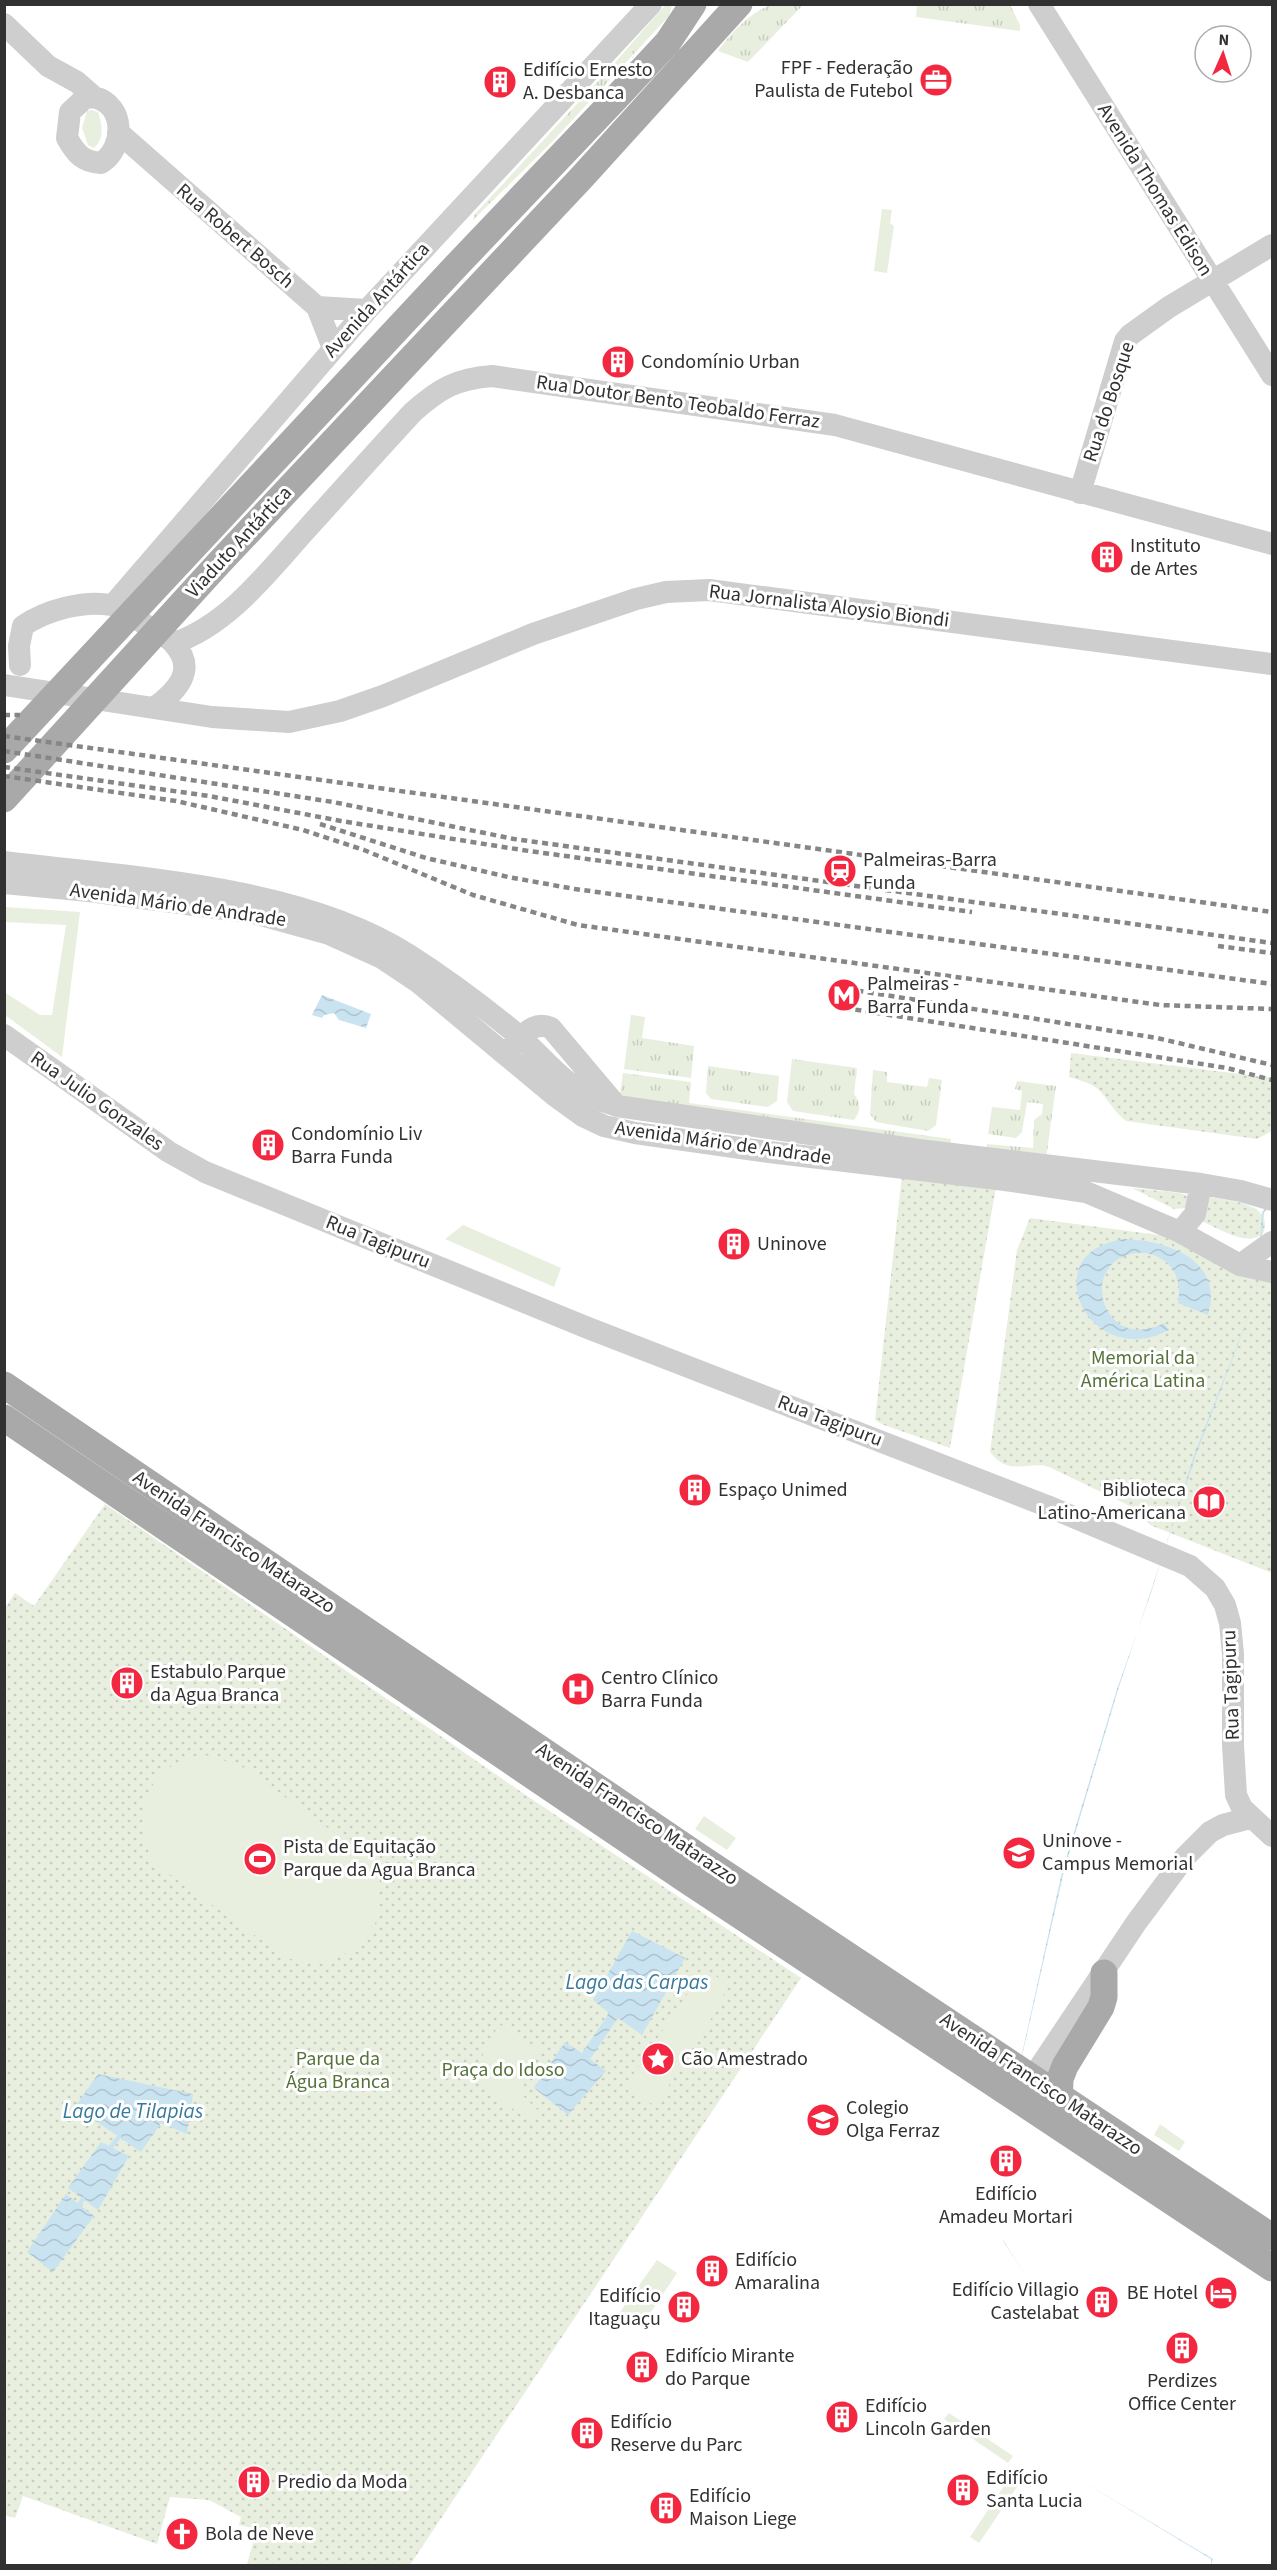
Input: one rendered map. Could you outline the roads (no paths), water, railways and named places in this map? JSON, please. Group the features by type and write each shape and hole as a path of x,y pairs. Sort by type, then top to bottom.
{"main road":[{"name":"Avenida Antártica","path":"456,266 668,42 693,4"},
{"name":"Viaduto Antártica","path":"4,799 218,564 740,4"},
{"name":"Viaduto Antártica","path":"4,750 456,266"},
{"name":"Avenida Francisco Matarazzo","path":"4,1386 708,1863 1024,2090 1061,2130 1219,2244 1269,2273"},
{"name":"Avenida Francisco Matarazzo","path":"4,1418 478,1740 1024,2090 1059,2097 1272,2237"},
{"path":"1061,2130 1060,2079 1065,2066 1101,2007 1104,1997 1104,1973"}],"street":[{"name":"Avenida Antártica","path":"113,605 367,310 651,4"},
{"name":"Avenida Thomas Edison","path":"1039,4 1272,375"},
{"path":"4,24 48,66 77,82 94,97 103,100 112,108 117,118 118,139 113,154 101,163 88,163 73,149 67,138 70,112 48,66"},
{"path":"70,112 85,98 94,97"},
{"name":"Rua Robert Bosch","path":"118,139 153,164 317,307 333,348"},
{"name":"Rua do Bosque","path":"1080,493 1125,341 1161,313 1272,245"},
{"path":"317,307 367,310"},
{"name":"Rua Doutor Bento Teobaldo Ferraz","path":"174,643 190,638 225,615 280,559 413,412 432,395 450,384 469,378 492,376 835,425 1272,544"},
{"name":"Rua Jornalista Aloysio Biondi","path":"80,696 212,717 289,722 340,711 533,634 636,599 666,592 709,590 1272,664"},
{"path":"80,696 12,669 19,649 23,626 30,621 71,607 113,605 174,643 182,657 184,669 182,683 173,694 154,708"},
{"path":"4,685 80,696"},
{"name":"Avenida Mário de Andrade","path":"4,862 203,888 277,902 324,916 381,938 469,996 555,1095 583,1116 604,1126 635,1133 747,1149 1086,1192 1180,1232 1240,1265 1272,1272"},
{"name":"Avenida Mário de Andrade","path":"4,883 89,891 254,913 329,934 382,958 513,1046"},
{"name":"Avenida Mário de Andrade","path":"513,1046 537,1025 551,1028 617,1106 919,1150 1201,1184 1241,1191 1272,1200"},
{"name":"Rua Julio Gonzales","path":"4,1035 141,1133 190,1165"},
{"name":"Rua Tagipuru","path":"190,1165 588,1328 1047,1506 1190,1566 1215,1588 1230,1623 1233,1654 1234,1776 1239,1803 1250,1818 1272,1836"},
{"path":"1180,1232 1195,1214 1201,1184"},
{"path":"1240,1265 1272,1242"},
{"path":"1024,2090 1170,1876 1198,1842 1223,1825 1250,1818"}],"water":[{"path":"322,995 371,1014 366,1028 339,1020 334,1013 324,1015 322,1018 312,1015"},
{"path":"1272,1201 1264,1213 1256,1297 1262,1212"},
{"path":"1125,1239 1175,1249 1200,1267 1208,1280 1211,1296 1208,1315 1178,1303 1178,1281 1166,1262 1154,1255 1136,1253 1114,1262 1105,1275 1102,1290 1105,1305 1113,1318 1126,1327 1143,1329 1164,1323 1169,1330 1140,1339 1114,1335 1095,1323 1081,1305 1076,1284 1081,1264 1097,1248"},
{"path":"1256,1297 1196,1455 1163,1553 1194,1455"},
{"path":"1163,1553 1151,1593 1138,1629"},
{"path":"1138,1629 1064,1871 1005,2131 1062,1872 1117,1689"},
{"name":"Lago das Carpas","path":"632,1931 685,1958 642,2035 618,2018 590,2059 606,2071 568,2115 534,2088 565,2042 582,2053 609,2013 593,2000"},
{"name":"Lago de Tilapias","path":"98,2074 193,2094 187,2134 161,2123 141,2152 75,2107"},
{"path":"101,2142 129,2156 98,2210 68,2188"},
{"path":"66,2194 94,2216 53,2272 27,2252"},
{"path":"1077,2478 1213,2559 1211,2565 1211,2559"}],"waterway":[{"path":"111,2147 119,2137"},
{"path":"79,2205 83,2199"}],"railway":[{"path":"4,715 20,715"},
{"path":"4,736 1272,912"},
{"path":"4,751 333,802 514,839 1272,943"},
{"path":"4,767 209,796 341,821 522,850 972,912"},
{"path":"4,776 176,801 303,830 364,850 473,895 578,925 1160,1005 1272,1009"},
{"path":"320,824 426,858 508,877 575,889 1272,984"},
{"path":"1218,946 1272,953"},
{"path":"847,989 1157,1038 1272,1065"},
{"path":"845,1008 1227,1068 1272,1080"}],"place":[{"name":"FPF - Federação Paulista de Futebol","path":"936,80"},
{"name":"Edifício Ernesto A. Desbanca","path":"500,82"},
{"name":"Condomínio Urban","path":"618,362"},
{"name":"Instituto de Artes","path":"1107,557"},
{"name":"Palmeiras-Barra Funda","path":"840,871"},
{"name":"Palmeiras - Barra Funda","path":"844,995"},
{"name":"Condomínio Liv Barra Funda","path":"268,1145"},
{"name":"Uninove","path":"734,1244"},
{"name":"Espaço Unimed","path":"695,1490"},
{"name":"Biblioteca Latino-Americana","path":"1209,1502"},
{"name":"Estabulo Parque da Agua Branca","path":"127,1683"},
{"name":"Centro Clínico Barra Funda","path":"578,1689"},
{"name":"Uninove - Campus Memorial","path":"1019,1853"},
{"name":"Pista de Equitação Parque da Agua Branca","path":"260,1859"},
{"name":"Cão Amestrado","path":"658,2059"},
{"name":"Colegio Olga Ferraz","path":"823,2120"},
{"name":"Edifício Amadeu Mortari","path":"1006,2161"},
{"name":"Edifício Amaralina","path":"712,2271"},
{"name":"BE Hotel","path":"1221,2293"},
{"name":"Edifício Villagio Castelabat","path":"1102,2302"},
{"name":"Edifício Itaguaçu","path":"684,2307"},
{"name":"Perdizes Office Center","path":"1182,2348"},
{"name":"Edifício Mirante do Parque","path":"642,2367"},
{"name":"Edifício Lincoln Garden","path":"842,2417"},
{"name":"Edifício Reserve du Parc","path":"587,2433"},
{"name":"Predio da Moda","path":"254,2482"},
{"name":"Edifício Santa Lucia","path":"963,2490"},
{"name":"Edifício Maison Liege","path":"666,2508"},
{"name":"Bola de Neve","path":"182,2534"}],"park label":[{"name":"Memorial da América Latina","path":"1143,1370"},
{"name":"Parque da Água Branca","path":"338,2070"},
{"name":"Praça do Idoso","path":"503,2070"}]}
